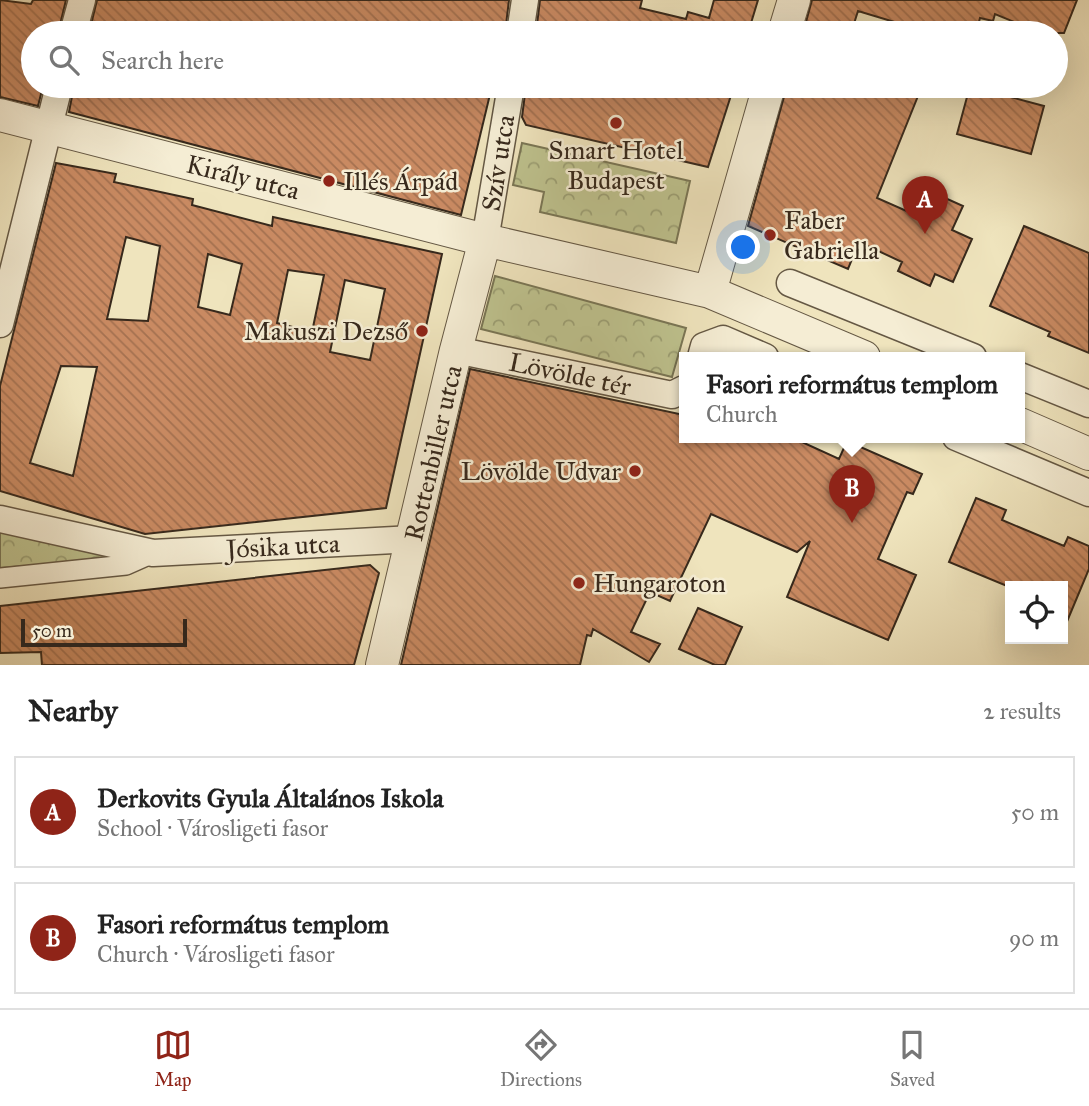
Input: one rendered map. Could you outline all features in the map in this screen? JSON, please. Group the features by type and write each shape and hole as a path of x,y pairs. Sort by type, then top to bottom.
{"street":[{"path":"76,21 82,0"},
{"path":"522,21 525,0"},
{"path":"788,21 794,0"},
{"path":"0,324 56,98"},
{"name":"Szív utca","path":"485,240 508,98"},
{"path":"710,292 766,98"},
{"name":"Király utca","path":"0,115 485,240"},
{"path":"485,240 710,292 853,352"},
{"name":"Rottenbiller utca","path":"382,665 414,539 456,350 485,240"},
{"path":"790,283 961,352"},
{"path":"858,352 867,314"},
{"path":"703,351 723,339 753,352"},
{"name":"Lövölde tér","path":"456,350 672,395 679,392"},
{"path":"1025,378 1089,404"},
{"path":"1025,426 1089,454"},
{"path":"970,443 1089,493"},
{"name":"Jósika utca","path":"0,519 153,553 414,539"},
{"name":"Jósika utca","path":"0,578 126,565 153,553"}],"green space":[{"path":"522,143 690,181 676,243 540,212 544,192 513,185"},
{"path":"495,276 686,328 672,377 481,329"},
{"path":"0,521 123,558 0,568"}],"building":[{"path":"0,0 31,4 33,0 66,0 61,21 21,21 21,98 40,98 38,106 0,97"},
{"path":"97,0 509,0 506,21 92,21"},
{"path":"540,0 642,0 640,8 686,19 688,12 709,18 714,0 758,0 752,21 537,21"},
{"path":"812,0 1077,0 1068,23 1012,21 995,14 993,21 980,18 979,21 891,21 858,11 855,21 806,21"},
{"path":"72,98 489,98 461,215 69,112"},
{"path":"524,98 730,98 708,167 526,125 522,117"},
{"path":"784,98 917,98 877,198 920,217 932,192 963,206 952,230 972,239 953,282 935,274 930,286 898,271 902,262 859,242 848,269 748,226"},
{"path":"967,98 1014,98 1044,106 1031,154 957,134"},
{"path":"56,163 116,174 114,182 193,199 192,205 272,226 273,217 442,254 386,508 145,534 0,491 0,386","holes":["126,237 160,246 148,321 107,319","208,254 242,264 230,315 198,307","288,270 324,275 312,332 277,323","345,280 385,289 370,360 330,352","61,366 97,367 73,476 30,463"]},
{"path":"1024,226 1089,253 1089,353 1048,336 1050,332 990,306"},
{"path":"470,369 679,414 679,443 804,443 839,459 846,443 852,443 922,474 913,494 907,492 878,559 916,575 888,640 787,597 810,541 797,552 711,514 670,601 650,592 631,632 660,644 649,662 593,629 591,636 587,635 580,665 401,665"},
{"path":"976,498 1006,510 1002,520 1064,546 1068,537 1089,546 1089,569 1068,619 1068,581 1005,581 1005,585 949,562"},
{"path":"370,565 379,573 354,665 42,665 41,652 0,653 0,606"},
{"path":"698,608 742,627 725,665 715,665 679,649"}],"place":[{"name":"Smart Hotel Budapest","path":"616,123"},
{"name":"Illés Árpád","path":"329,181"},
{"name":"Derkovits Gyula Általános Iskola","path":"925,234"},
{"name":"Faber Gabriella","path":"770,235"},
{"name":"Makuszi Dezső","path":"422,331"},
{"name":"Lövölde Udvar","path":"635,471"},
{"name":"Fasori református templom","path":"852,523"},
{"name":"Hungaroton","path":"579,583"}]}
